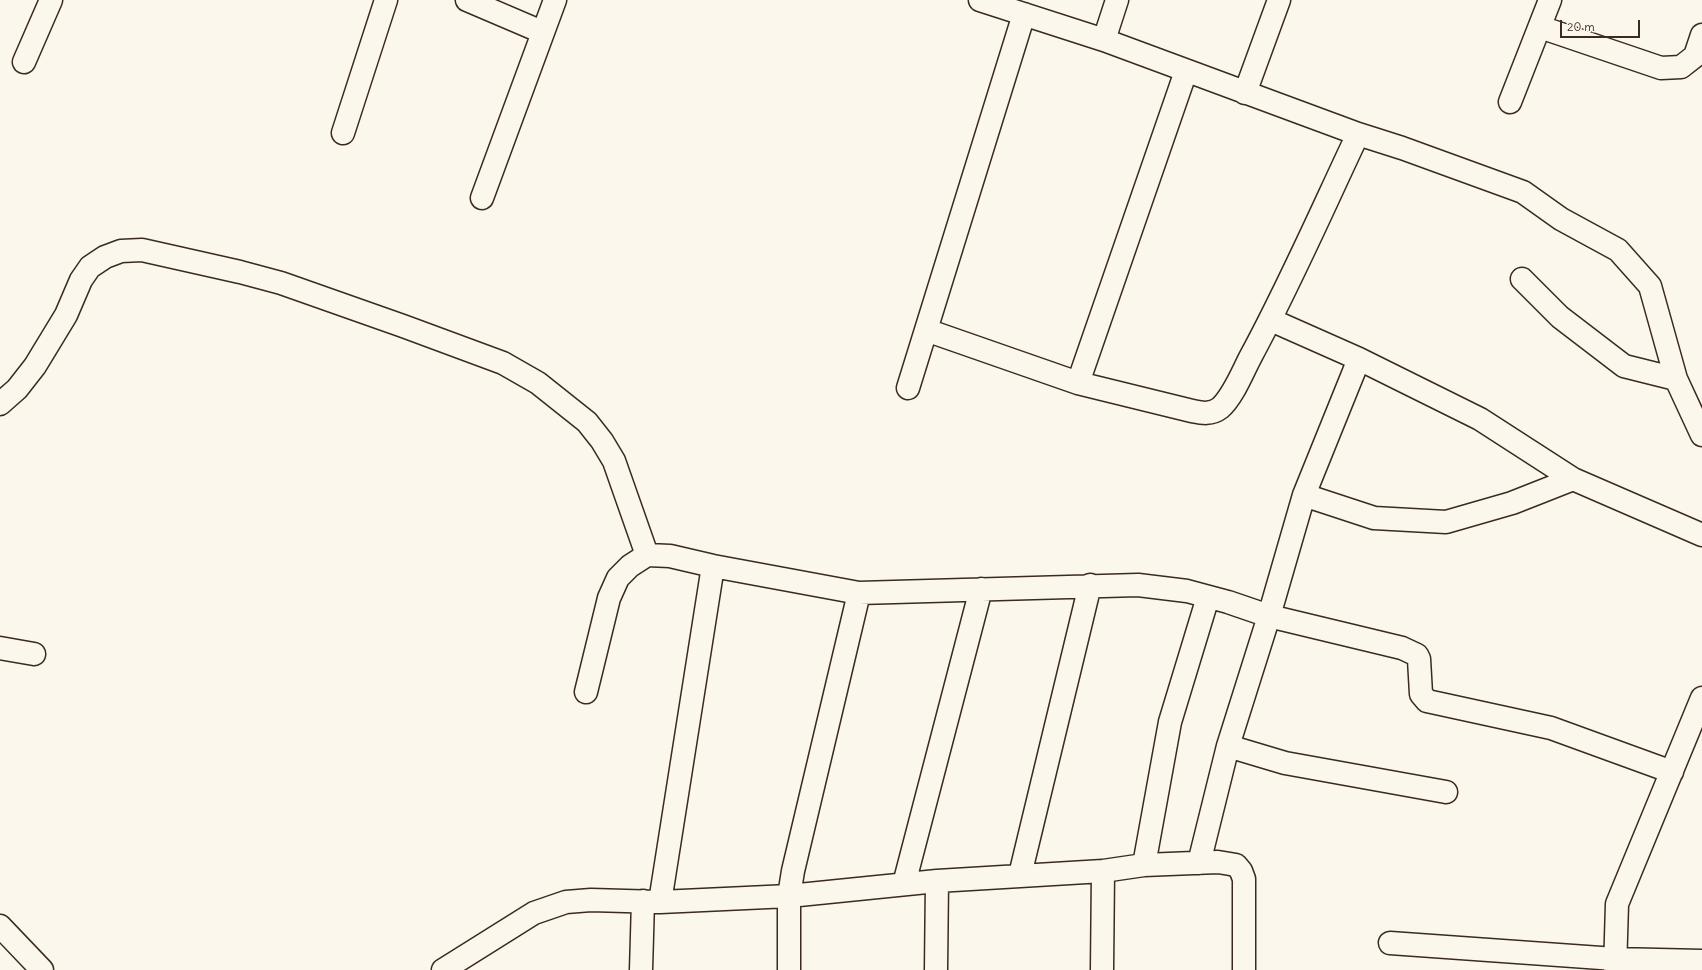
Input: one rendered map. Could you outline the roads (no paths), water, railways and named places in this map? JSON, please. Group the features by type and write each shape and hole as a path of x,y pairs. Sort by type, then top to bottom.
{"street":[{"path":"24,62 51,0"},
{"path":"342,133 386,0"},
{"path":"467,0 542,32"},
{"path":"482,198 555,0"},
{"path":"980,0 1104,40 1186,72 1523,192 1561,219 1618,250 1650,286 1676,379 1702,435"},
{"path":"1104,40 1117,0"},
{"path":"1245,93 1279,0"},
{"path":"1510,102 1550,0"},
{"path":"908,388 1024,14"},
{"path":"1540,27 1662,68 1681,67 1695,56 1702,35"},
{"path":"1078,383 1186,72"},
{"path":"926,330 1078,383 1209,414 1221,407 1229,397 1271,320 1358,134"},
{"path":"0,404 17,389 35,366 66,315 81,280 90,267 105,257 121,251 142,250 240,272 281,283 402,326 503,364 538,382 587,422 602,441 616,467 647,555"},
{"path":"1522,279 1560,317 1624,366 1676,379"},
{"path":"1271,320 1359,360 1480,419 1573,479 1702,535"},
{"path":"1199,863 1228,746 1269,616 1304,495 1359,360"},
{"path":"1304,495 1374,518 1446,522 1512,504 1573,479"},
{"path":"586,692 609,598 618,578 630,566 647,555 670,556 713,566 859,593 1138,585 1187,591 1208,596 1269,616 1402,648 1412,652 1419,659 1421,694 1426,701 1551,728 1672,772"},
{"path":"641,970 713,566"},
{"path":"1020,875 1090,586"},
{"path":"904,884 981,590"},
{"path":"789,970 790,896 793,871 859,593"},
{"path":"1144,865 1170,722 1208,596"},
{"path":"0,648 34,654"},
{"path":"1615,964 1618,904 1702,698"},
{"path":"1228,746 1285,763 1446,792"},
{"path":"450,968 534,913 566,902 591,900 652,902 790,896 937,881 1103,871 1144,865 1228,863 1236,865 1241,871 1244,879 1244,970"},
{"path":"1102,970 1103,871"},
{"path":"936,970 937,881"},
{"path":"0,926 42,970"},
{"path":"1390,943 1615,964 1702,961"}]}
